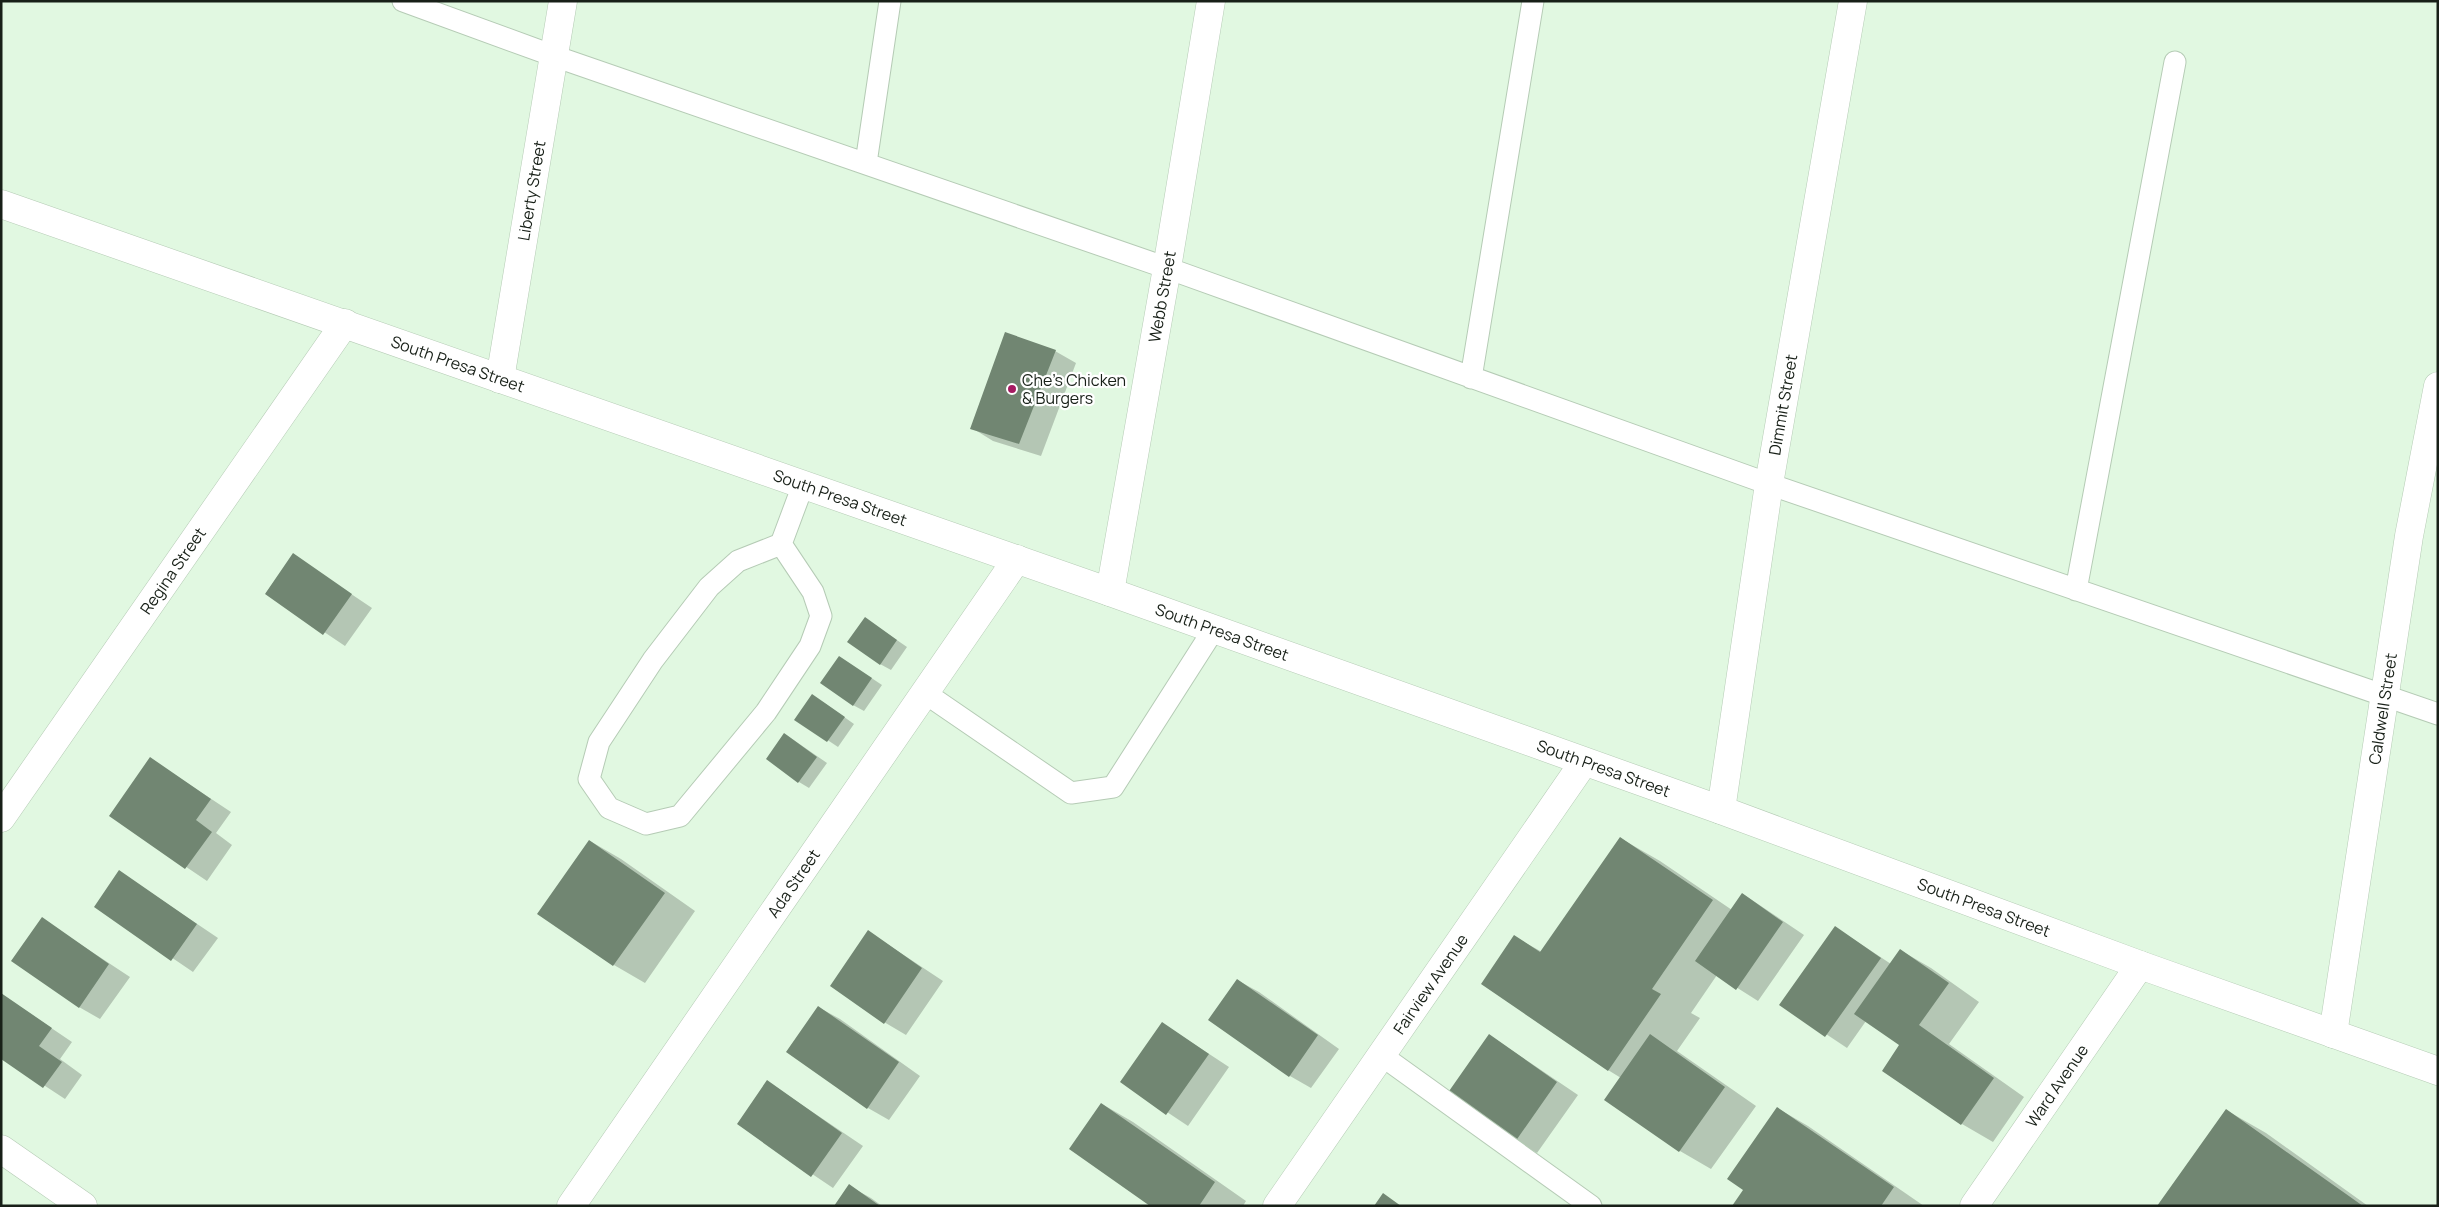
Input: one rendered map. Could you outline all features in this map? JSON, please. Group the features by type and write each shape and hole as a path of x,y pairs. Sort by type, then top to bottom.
{"street":[{"name":"Liberty Street","path":"500,379 563,1"},
{"name":"Webb Street","path":"1110,592 1167,268 1211,1"},
{"name":"Dimmit Street","path":"1721,810 1769,484 1853,1"},
{"name":"South Presa Street","path":"1,204 1110,592 1721,810 2140,965 2438,1071"},
{"name":"Regina Street","path":"1,818 345,323"},
{"name":"Caldwell Street","path":"2333,1034 2409,536 2438,386"},
{"name":"Ada Street","path":"571,1206 1017,559"},
{"name":"Fairview Avenue","path":"1277,1206 1584,762"},
{"name":"Ward Avenue","path":"1974,1206 2140,965"},
{"path":"1,1149 83,1206"}],"lane":[{"path":"403,1 554,56 1167,268 1769,484 2438,714"},
{"path":"866,164 890,1"},
{"path":"1471,378 1534,1"},
{"path":"2076,590 2175,62"},
{"path":"780,544 813,592 821,616 810,646 766,712 680,816 646,824 609,808 590,779 598,742 653,660 709,587 738,561 780,544 803,485"},
{"path":"925,693 1071,793 1113,787 1214,630"},
{"path":"1381,1056 1591,1206"}],"building":[{"name":"Che's Chicken & Burgers","path":"1005,332 1056,350 1019,444 970,429"},
{"path":"293,553 352,594 323,635 265,594"},
{"path":"865,617 897,640 880,665 847,642"},
{"path":"839,656 872,678 853,706 820,683"},
{"path":"812,694 845,717 827,742 794,720"},
{"path":"784,733 817,757 798,783 766,759"},
{"path":"150,757 211,799 196,820 212,832 185,869 109,816"},
{"path":"1620,837 1713,900 1652,989 1661,994 1608,1071 1481,984 1514,935 1540,952"},
{"path":"589,840 665,893 613,966 537,914"},
{"path":"119,870 197,924 171,961 94,907"},
{"path":"1742,893 1783,922 1736,990 1695,961"},
{"path":"42,917 109,964 79,1008 11,961"},
{"path":"1835,926 1881,958 1825,1037 1779,1005"},
{"path":"868,930 922,968 884,1024 830,986"},
{"path":"1900,949 1949,983 1919,1025 1994,1078 1961,1125 1882,1071 1899,1045 1854,1014"},
{"path":"1237,979 1318,1035 1289,1077 1208,1020"},
{"path":"1,993 52,1028 39,1046 62,1062 43,1088 1,1059"},
{"path":"818,1006 899,1062 867,1109 786,1052"},
{"path":"1162,1022 1209,1054 1166,1115 1120,1082"},
{"path":"1489,1034 1557,1082 1515,1142 1447,1094"},
{"path":"1650,1034 1725,1087 1679,1152 1604,1100"},
{"path":"767,1080 842,1133 811,1177 737,1124"},
{"path":"1101,1103 1215,1182 1199,1206 1150,1206 1069,1149"},
{"path":"1777,1107 1894,1187 1881,1206 1732,1206 1743,1190 1727,1179"},
{"path":"2226,1109 2363,1206 2157,1206"},
{"path":"849,1184 880,1206 834,1206"},
{"path":"1383,1193 1401,1206 1374,1206"}],"place":[{"name":"Che's Chicken & Burgers","path":"1012,389"}]}
